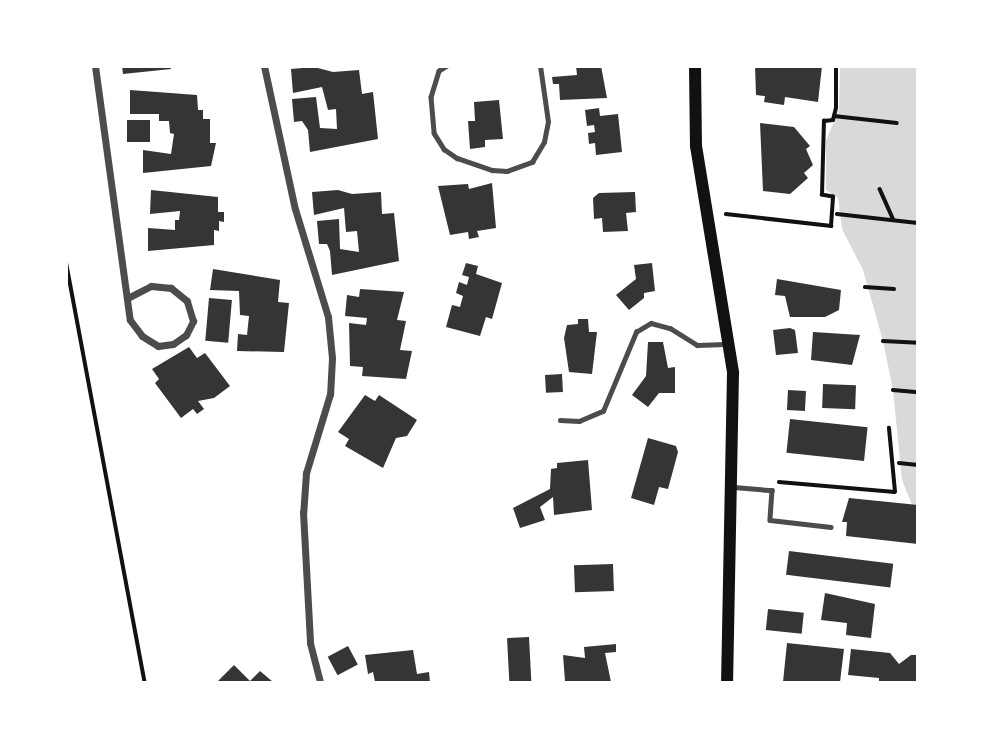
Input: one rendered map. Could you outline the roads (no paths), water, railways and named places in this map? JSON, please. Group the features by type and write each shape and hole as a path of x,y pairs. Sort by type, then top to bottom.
{"main road":[{"path":"695,66 696,146 730,344 734,487 727,682"}],"street":[{"path":"95,66 129,297 130,320 142,336 158,345 173,344 186,335 193,321 187,301 172,288 151,286 129,297"},
{"path":"264,66 295,209 328,317 332,358 330,394 306,473 303,512 310,643 320,682"}],"lane":[{"path":"447,66 439,71 431,97 434,133 444,149 457,158 507,171 532,162 544,142 548,122 540,66"},
{"path":"560,420 579,421 603,411 636,332 651,323 670,328 698,345 730,344"},
{"path":"734,487 772,490 769,520 831,527"}]}
